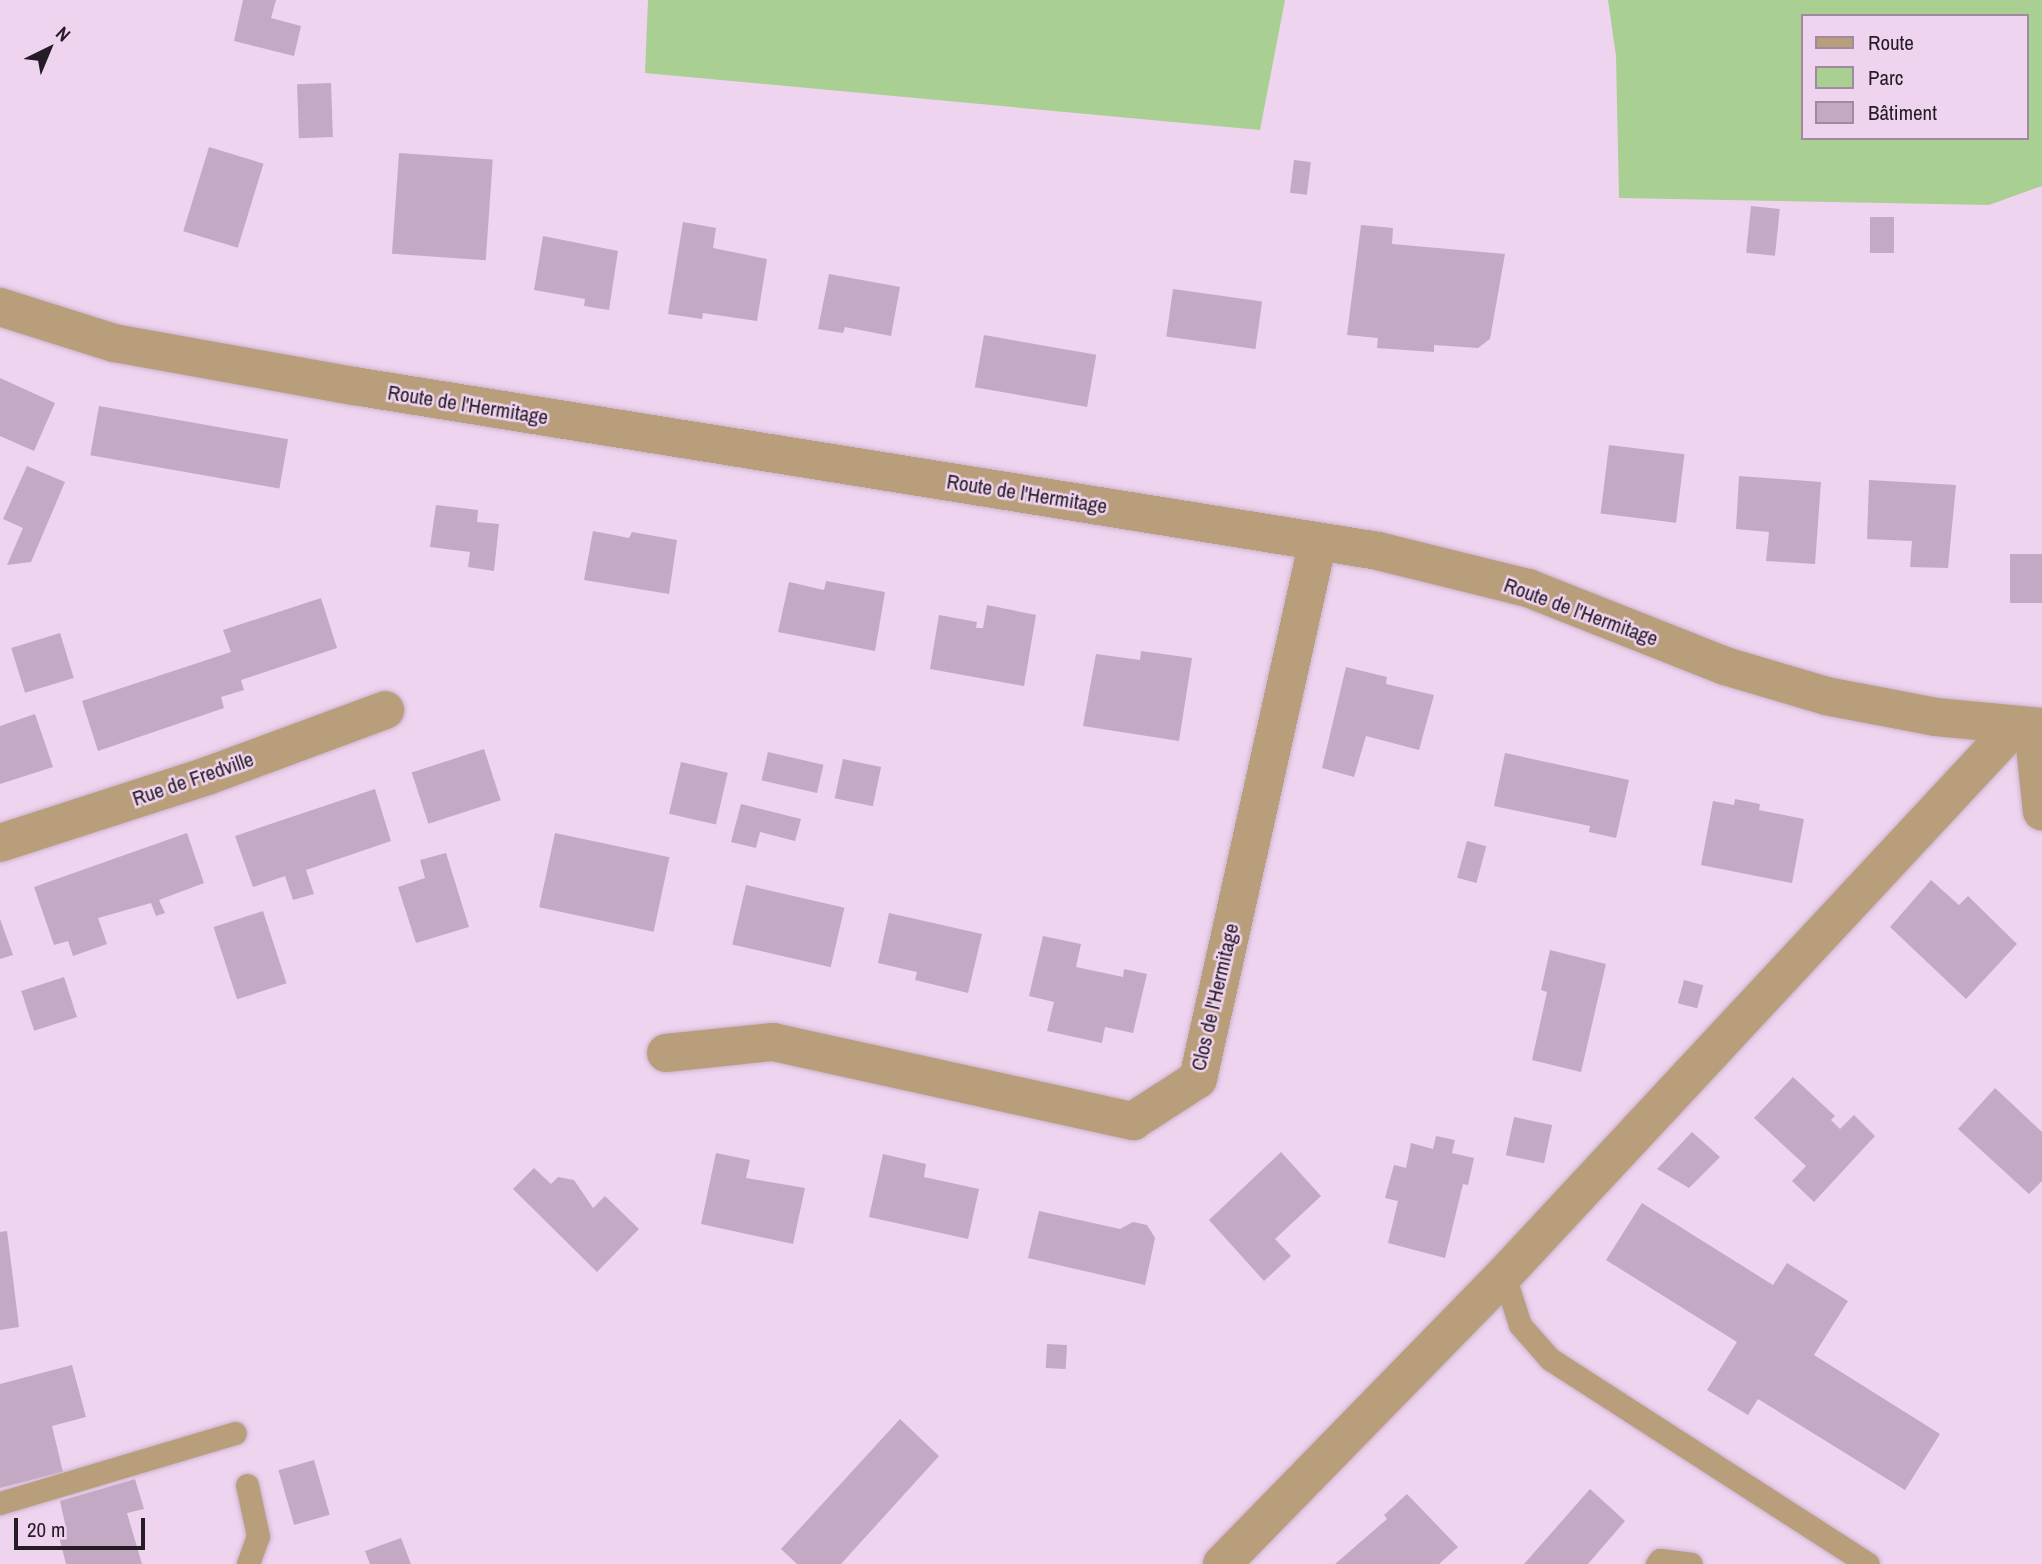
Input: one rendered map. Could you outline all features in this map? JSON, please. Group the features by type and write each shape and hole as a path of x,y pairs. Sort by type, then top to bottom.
{"street":[{"name":"Route de l'Hermitage","path":"0,307 114,343 354,386 1378,551 1528,588 1725,666 1826,696 2030,727"},
{"name":"Clos de l'Hermitage","path":"666,1053 773,1042 1133,1121 1198,1079 1318,541"},
{"name":"Rue de Fredville","path":"0,844 208,776 385,710"},
{"path":"2030,727 2042,812"},
{"path":"1222,1564 1504,1275 2030,727"}],"lane":[{"path":"1504,1275 1520,1325 1550,1359 1868,1564"},
{"path":"0,1503 235,1433"},
{"path":"247,1485 258,1535 248,1564"},
{"path":"1657,1564 1691,1564"}],"green space":[{"path":"648,0 1285,0 1260,130 645,73"},
{"path":"1608,0 2042,0 2042,186 1989,205 1619,198 1616,56"}],"building":[{"path":"243,0 276,0 271,18 301,26 294,56 234,41"},
{"path":"331,83 333,137 299,138 297,84"},
{"path":"209,147 264,164 238,248 183,231"},
{"path":"399,153 493,160 486,260 392,254"},
{"path":"1294,160 1311,162 1307,195 1290,193"},
{"path":"1751,206 1780,209 1775,256 1746,253"},
{"path":"1870,217 1894,217 1894,253 1870,253"},
{"path":"683,222 716,228 713,248 767,259 757,321 703,313 702,319 668,314"},
{"path":"1361,225 1393,228 1392,244 1505,254 1490,339 1478,348 1434,345 1434,352 1377,348 1378,338 1347,335"},
{"path":"543,236 618,251 609,310 584,306 585,299 534,290"},
{"path":"829,274 900,287 891,336 845,327 843,333 818,329"},
{"path":"1173,289 1262,302 1255,349 1166,337"},
{"path":"984,335 1096,355 1087,407 975,387"},
{"path":"0,378 55,403 34,451 0,436"},
{"path":"99,406 288,439 279,489 90,455"},
{"path":"1609,445 1684,454 1676,523 1601,513"},
{"path":"27,466 65,482 31,562 7,565 23,528 3,519"},
{"path":"1739,476 1821,482 1815,564 1766,561 1769,532 1736,529"},
{"path":"1869,480 1956,485 1948,568 1910,567 1912,541 1867,539"},
{"path":"436,505 478,510 477,522 499,524 494,571 468,567 470,552 430,547"},
{"path":"593,531 629,538 632,532 677,540 669,594 584,580"},
{"path":"2010,554 2042,554 2042,603 2010,603"},
{"path":"826,581 885,592 875,651 778,632 789,582 824,590"},
{"path":"321,598 337,648 241,680 244,690 221,697 224,708 98,751 82,701 231,652 223,630"},
{"path":"987,605 1036,615 1024,686 930,669 939,615 977,622 976,628 983,628"},
{"path":"60,633 74,678 25,693 11,648"},
{"path":"1141,651 1192,658 1179,741 1083,726 1096,654 1140,660"},
{"path":"1346,667 1387,677 1386,684 1434,695 1419,750 1366,736 1354,777 1322,768"},
{"path":"35,714 53,767 0,784 0,726"},
{"path":"484,749 501,800 428,824 412,772"},
{"path":"768,752 824,765 817,793 761,780"},
{"path":"1505,753 1629,780 1616,838 1589,832 1590,826 1494,806"},
{"path":"843,759 881,767 873,806 835,798"},
{"path":"681,762 728,773 716,824 669,814"},
{"path":"375,789 391,841 306,870 314,894 293,900 285,876 253,887 235,836"},
{"path":"1735,799 1760,804 1759,810 1804,819 1792,883 1701,865 1713,801 1734,805"},
{"path":"741,804 801,819 795,841 760,832 756,848 731,842"},
{"path":"187,833 204,883 159,900 165,913 156,916 151,903 98,918 107,944 73,956 68,941 54,945 34,887"},
{"path":"555,833 669,857 654,932 539,907"},
{"path":"1467,841 1486,846 1476,883 1457,878"},
{"path":"446,853 469,927 416,943 398,887 425,878 420,860"},
{"path":"1931,880 1959,905 1968,896 2017,944 1966,999 1890,927"},
{"path":"746,885 844,908 831,967 732,944"},
{"path":"263,911 286,983 237,999 214,927"},
{"path":"889,913 982,934 968,993 915,980 917,972 878,963"},
{"path":"0,919 13,955 0,959"},
{"path":"1043,936 1081,944 1076,967 1123,977 1124,969 1147,974 1133,1033 1105,1027 1102,1043 1047,1031 1054,1002 1029,996"},
{"path":"1550,950 1606,964 1581,1072 1532,1060 1547,992 1541,990"},
{"path":"64,977 77,1017 34,1031 21,991"},
{"path":"1684,980 1703,985 1697,1008 1678,1003"},
{"path":"1793,1077 1835,1116 1831,1120 1840,1129 1854,1115 1875,1136 1814,1202 1792,1181 1806,1166 1754,1118"},
{"path":"1995,1088 2042,1132 2042,1181 2029,1194 1958,1129"},
{"path":"1514,1117 1552,1125 1544,1163 1506,1155"},
{"path":"1692,1132 1720,1157 1689,1188 1657,1169"},
{"path":"1436,1136 1455,1140 1452,1153 1474,1158 1468,1185 1463,1184 1445,1258 1388,1243 1398,1201 1385,1198 1394,1165 1406,1168 1411,1143 1433,1149"},
{"path":"1281,1152 1321,1196 1275,1239 1291,1256 1264,1281 1209,1220"},
{"path":"716,1153 750,1160 746,1178 805,1188 793,1244 701,1224"},
{"path":"883,1154 926,1164 924,1177 979,1189 968,1239 869,1217"},
{"path":"534,1168 551,1184 558,1177 574,1180 593,1208 605,1196 639,1229 597,1272 513,1189"},
{"path":"1642,1203 1773,1285 1787,1263 1848,1301 1814,1355 1940,1434 1905,1490 1758,1399 1748,1415 1707,1390 1737,1342 1606,1260"},
{"path":"1039,1211 1120,1229 1133,1222 1147,1225 1155,1238 1145,1285 1028,1258"},
{"path":"7,1231 19,1327 0,1330 0,1232"},
{"path":"1047,1344 1067,1345 1066,1369 1046,1368"},
{"path":"72,1365 86,1417 52,1426 63,1472 0,1488 0,1384"},
{"path":"900,1419 939,1456 841,1564 797,1564 781,1549"},
{"path":"314,1460 330,1515 294,1525 278,1470"},
{"path":"135,1479 144,1509 127,1513 142,1564 66,1564 57,1529 66,1528 60,1501"},
{"path":"1590,1489 1625,1521 1588,1564 1524,1564"},
{"path":"1407,1494 1458,1547 1439,1564 1335,1564 1387,1519 1384,1515"},
{"path":"401,1538 411,1564 370,1564 365,1551"}]}
